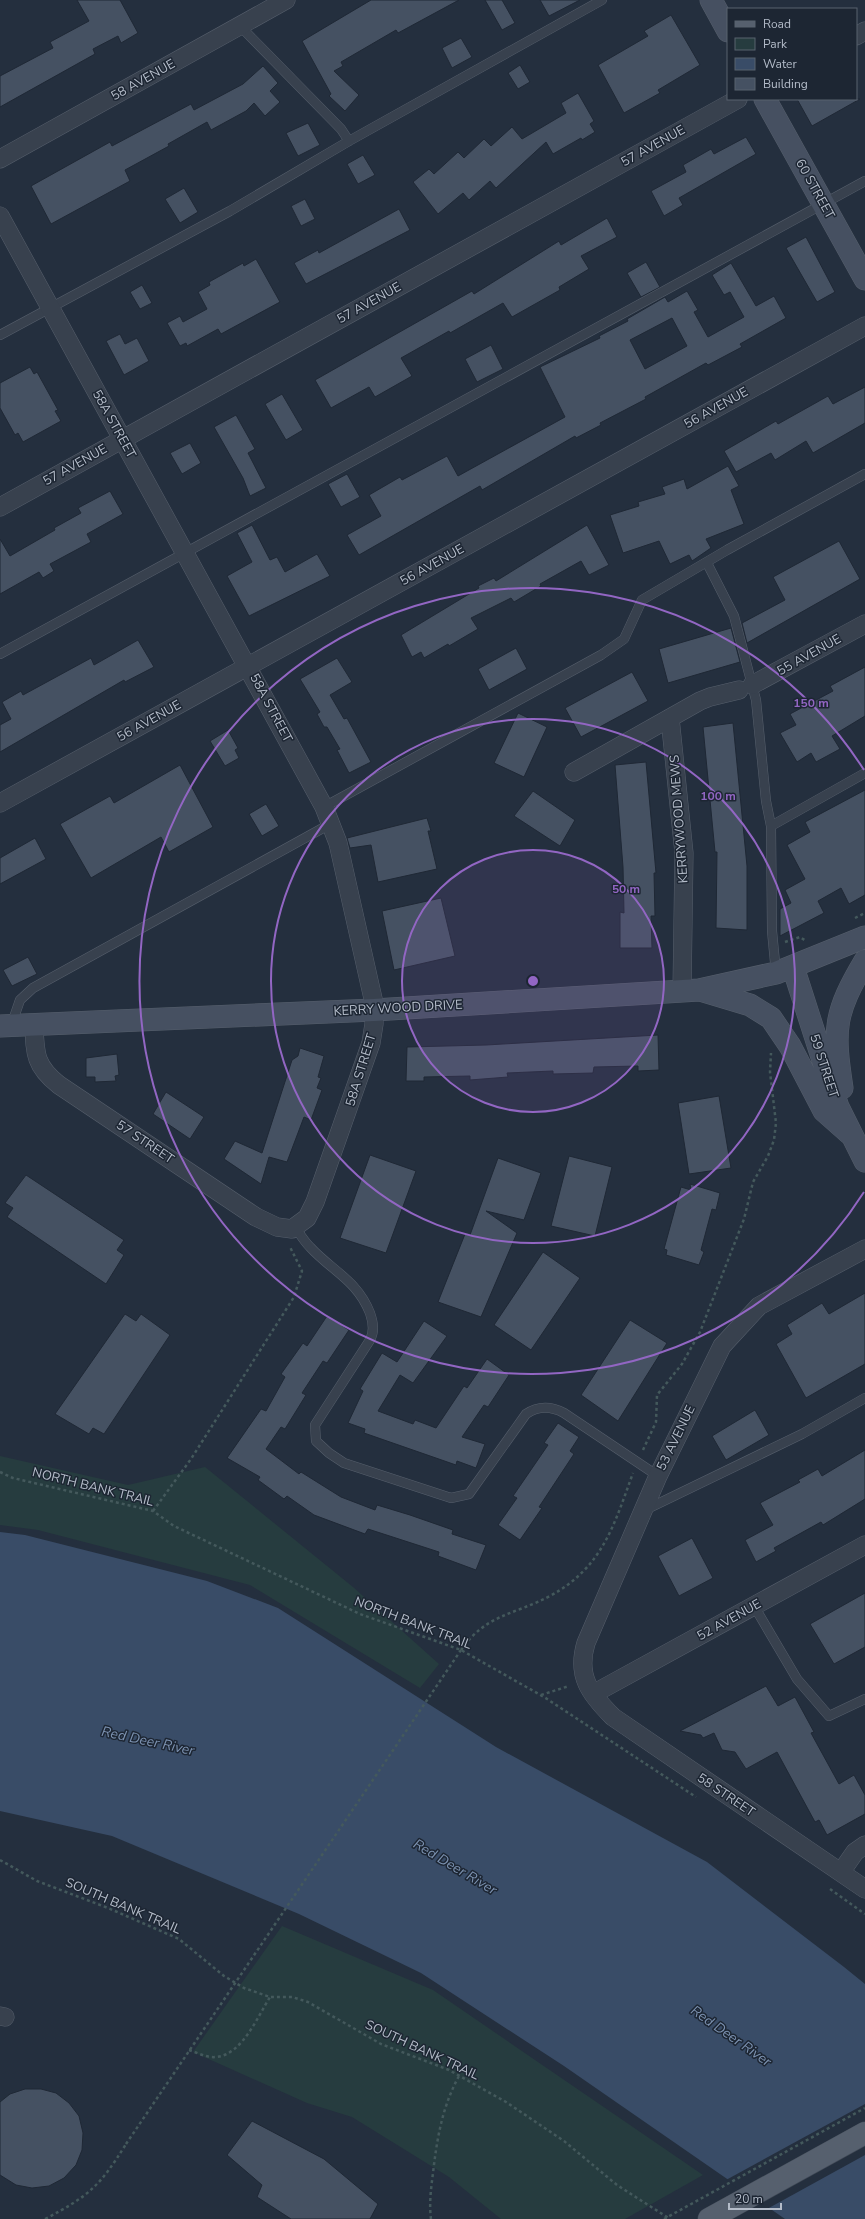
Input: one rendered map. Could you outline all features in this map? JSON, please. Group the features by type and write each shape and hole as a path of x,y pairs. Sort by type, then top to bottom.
{"main road":[{"path":"708,2219 865,2133"}],"street":[{"name":"58 AVENUE","path":"0,159 286,0"},
{"path":"711,0 727,29"},
{"name":"57 AVENUE","path":"0,507 736,100"},
{"name":"60 STREET","path":"767,100 865,279"},
{"name":"58A STREET","path":"0,216 248,666 328,815 370,981 374,1010 371,1043 315,1202 307,1218 289,1228"},
{"name":"56 AVENUE","path":"0,803 865,326"},
{"name":"55 AVENUE","path":"746,688 865,624"},
{"path":"574,772 710,697 746,688"},
{"name":"KERRYWOOD MEWS","path":"670,718 684,853 690,991"},
{"name":"KERRY WOOD DRIVE","path":"6,1026 374,1010 690,991 784,970 865,937"},
{"path":"850,1134 836,1050 836,1034 844,999 865,961"},
{"name":"59 STREET","path":"784,970 850,1134 865,1161"},
{"path":"690,991 750,1005 771,1018 790,1046 824,1111 850,1134"},
{"name":"57 STREET","path":"34,1025 37,1059 43,1071 54,1082 256,1217 289,1228"},
{"name":"53 AVENUE","path":"593,1694 583,1670 583,1653 658,1476 722,1346 759,1306 865,1249"},
{"name":"52 AVENUE","path":"593,1694 865,1545"},
{"name":"58 STREET","path":"593,1694 613,1717 627,1728 865,1889"},
{"path":"841,1872 855,1852 865,1845"}],"lane":[{"path":"0,335 230,211 349,141 602,0"},
{"path":"240,26 341,129 349,141"},
{"path":"0,654 865,181"},
{"path":"6,1026 20,1000 33,988 601,655 624,639 642,600 727,550 865,474"},
{"path":"707,563 734,616 771,826 772,931 784,970"},
{"path":"771,826 865,774"},
{"path":"289,1228 350,1282 366,1304 372,1321 373,1335 315,1425 316,1441 329,1453 344,1462 451,1498 458,1498 469,1494 526,1414 537,1408 552,1408 564,1413 637,1464 658,1476"},
{"path":"644,1510 802,1434 865,1398"},
{"path":"754,1606 797,1679 829,1716 865,1699"}],"path":[{"path":"860,916 865,913"},
{"path":"45,2219 82,2199 111,2169 126,2144 471,1636 482,1626 550,1596 584,1570 599,1553 610,1535 637,1464 656,1422 657,1395 682,1364 700,1332 744,1220 753,1182 768,1156 774,1140 776,1123 770,1072 771,1049"},
{"path":"153,1511 191,1458 294,1297 302,1271 289,1228"},
{"name":"NORTH BANK TRAIL","path":"0,1472 13,1478 153,1511 174,1526 360,1614 461,1650 540,1695 697,1798"},
{"path":"540,1695 569,1686"},
{"name":"SOUTH BANK TRAIL","path":"0,1860 37,1881 108,1908 179,1939 234,1983 252,1992 308,2002 381,2044 398,2052 430,2062 459,2076 506,2102 564,2141 617,2184 670,2219"},
{"path":"829,1888 865,1914"},
{"path":"190,2050 216,2057 231,2053 240,2046 270,1996"},
{"path":"431,2219 430,2200 437,2135 450,2091 459,2076"},
{"path":"664,2219 865,2108"}],"green space":[{"path":"0,1456 128,1485 205,1467 353,1587 439,1664 420,1688 250,1585 38,1530 0,1525"},
{"path":"282,1926 433,1990 703,2175 625,2219 501,2219 449,2177 352,2117 307,2103 193,2052"}],"water":[{"name":"Red Deer River","path":"0,1532 25,1535 207,1581 278,1608 496,1747 707,1862 844,1967 865,1984 865,2219 785,2219 564,2066 421,1973 299,1914 112,1836 0,1811"}],"pier":[{"path":"865,2104 865,2155 767,2209 726,2180"}],"building":[{"path":"77,0 120,0 138,33 121,43 118,36 93,49 95,54 0,107 0,76 53,48 50,42 89,21"},
{"path":"371,0 459,0 398,33 396,30 341,62 343,66 334,71 359,95 345,111 329,96 331,94 302,41"},
{"path":"485,0 502,0 515,23 502,30"},
{"path":"540,0 580,0 549,16"},
{"path":"671,15 700,65 658,90 660,93 624,113 598,65 648,36 644,31"},
{"path":"461,38 472,57 452,68 442,48"},
{"path":"520,65 530,82 518,89 508,73"},
{"path":"263,66 278,83 270,91 280,102 265,116 254,103 246,111 211,130 207,122 168,144 169,146 125,170 130,181 51,224 31,186 110,142 112,146 191,104 194,110 243,84"},
{"path":"578,93 594,121 590,124 595,132 553,154 546,142 496,188 490,181 469,200 463,193 438,214 413,182 429,169 434,174 458,152 464,158 484,139 491,146 512,127 522,139 566,113 561,103"},
{"path":"860,99 812,126 798,100"},
{"path":"308,123 320,145 298,156 286,133"},
{"path":"746,137 756,154 679,198 683,205 664,216 651,191 686,172 683,165 711,149 714,154"},
{"path":"363,155 375,175 358,184 347,164"},
{"path":"184,188 198,212 180,223 165,199"},
{"path":"305,199 315,219 301,226 291,206"},
{"path":"399,209 410,230 306,284 294,263 318,250 319,253"},
{"path":"607,218 617,237 581,256 589,269 559,287 560,290 512,317 503,303 450,333 449,331 401,358 412,376 375,397 369,387 331,408 315,380 472,291 474,294 559,241 561,245"},
{"path":"806,237 835,292 817,302 786,248"},
{"path":"256,259 280,302 221,334 218,329 187,346 186,343 180,346 167,323 180,316 183,322 207,309 198,292 210,285 209,282 243,263 244,266"},
{"path":"646,262 660,287 641,297 627,273"},
{"path":"731,263 756,306 774,296 786,318 740,344 742,347 708,365 706,363 645,397 646,399 600,423 601,425 576,438 575,436 482,490 480,486 359,555 347,535 381,516 369,495 400,477 402,480 447,456 458,476 565,417 540,367 600,338 599,336 628,321 627,319 665,297 668,302 687,291 698,310 694,312 708,337 744,317 730,292 724,295 712,275","holes":["672,318 687,346 645,369 630,340"]},
{"path":"142,285 152,303 140,309 130,292"},
{"path":"120,334 125,344 137,338 149,361 124,375 106,341"},
{"path":"491,345 503,369 477,382 465,359"},
{"path":"30,367 34,374 37,372 58,410 55,411 61,421 23,442 18,433 15,435 0,408 0,383"},
{"path":"865,387 865,423 813,453 806,441 775,460 771,453 736,472 724,451 776,421 778,424 828,396 833,404"},
{"path":"282,394 303,430 286,440 265,404"},
{"path":"236,415 255,449 248,453 266,488 250,496 243,478 214,427"},
{"path":"190,443 201,463 182,474 170,453"},
{"path":"728,466 739,486 731,490 744,524 706,539 711,548 692,561 689,555 670,564 659,541 623,553 610,515 639,506 638,502 665,494 662,487 684,479 687,489"},
{"path":"347,474 360,497 341,507 328,484"},
{"path":"110,491 123,514 87,534 91,542 50,564 54,571 43,578 39,572 0,594 0,539 10,556 81,513 78,508"},
{"path":"252,525 270,560 277,557 285,572 317,554 330,576 249,616 227,576 252,562 237,533"},
{"path":"587,525 609,565 589,575 581,561 540,584 541,586 514,602 511,598 471,618 478,629 449,646 448,644 424,658 421,652 412,657 401,635 479,588 478,586 494,578 496,581"},
{"path":"839,541 860,579 747,643 742,623 785,600 773,577"},
{"path":"731,628 740,662 668,683 659,649"},
{"path":"138,640 154,667 125,682 124,680 0,752 0,725 11,719 2,702 21,691 23,695 91,658 94,665"},
{"path":"516,648 527,669 489,690 478,669"},
{"path":"337,658 352,682 330,695 344,719 347,718 371,762 349,773 337,750 340,749 327,727 324,727 317,714 320,712 300,679"},
{"path":"865,667 865,716 832,736 840,749 816,762 811,753 797,762 780,733 796,725 790,714 833,691 830,686"},
{"path":"632,672 648,701 581,737 565,708"},
{"path":"518,713 547,727 524,777 494,763"},
{"path":"733,723 747,866 747,930 716,928 717,852 715,852 703,727"},
{"path":"228,730 238,748 235,750 239,758 225,766 210,741"},
{"path":"646,762 656,873 654,873 655,916 651,916 652,948 620,948 620,912 624,913 623,867 615,765"},
{"path":"180,765 213,827 169,852 161,837 91,878 60,824 110,796 114,803"},
{"path":"865,790 865,895 849,904 841,888 818,901 824,913 780,936 780,909 791,903 785,890 805,879 787,845 810,832 805,822"},
{"path":"533,791 575,820 560,846 514,816"},
{"path":"266,804 279,826 262,836 249,814"},
{"path":"427,818 431,831 428,831 437,869 378,882 371,845 350,848 347,838"},
{"path":"35,838 46,859 0,884 0,858"},
{"path":"441,898 455,956 394,970 382,911"},
{"path":"28,957 37,974 12,986 3,970"},
{"path":"658,1035 659,1070 638,1071 638,1066 594,1067 593,1073 553,1074 553,1071 507,1073 508,1077 470,1080 470,1076 424,1077 424,1081 406,1081 407,1047 486,1045"},
{"path":"300,1048 324,1056 318,1077 321,1078 317,1088 322,1090 311,1120 304,1117 287,1162 269,1157 261,1184 224,1159 235,1141 262,1153 292,1060 298,1056"},
{"path":"117,1054 119,1075 115,1076 116,1081 95,1082 95,1077 86,1077 86,1058"},
{"path":"166,1092 204,1117 190,1139 153,1114"},
{"path":"719,1096 731,1168 689,1174 678,1103"},
{"path":"370,1155 416,1171 386,1253 340,1238"},
{"path":"569,1156 612,1167 595,1236 551,1226"},
{"path":"498,1158 541,1173 524,1220 486,1211 517,1233 481,1317 438,1302 465,1234 470,1235"},
{"path":"26,1175 124,1240 117,1250 124,1255 106,1284 7,1217 13,1208 5,1203"},
{"path":"690,1184 720,1193 716,1210 712,1209 701,1250 704,1252 699,1265 666,1255 667,1250 664,1249 681,1187 691,1190"},
{"path":"543,1252 580,1278 531,1350 494,1325"},
{"path":"865,1293 865,1364 806,1398 776,1344 792,1334 787,1325 822,1303 829,1314"},
{"path":"125,1314 136,1321 141,1314 170,1335 104,1434 93,1428 89,1434 55,1414"},
{"path":"327,1316 349,1330 327,1363 323,1361 302,1393 306,1395 285,1429 281,1427 266,1449 299,1474 301,1472 341,1497 375,1510 377,1505 410,1515 453,1530 452,1534 486,1545 476,1570 438,1556 439,1552 368,1529 365,1534 314,1515 287,1496 284,1499 258,1480 260,1477 227,1458 261,1409 266,1411 285,1377 281,1374 303,1343 307,1346"},
{"path":"630,1320 667,1343 618,1421 581,1395"},
{"path":"424,1321 447,1336 413,1383 400,1375 378,1411 413,1424 415,1420 436,1428 464,1386 467,1388 487,1359 509,1375 488,1407 484,1405 462,1437 485,1444 476,1468 457,1461 456,1465 364,1433 365,1429 348,1423 363,1391 360,1389 382,1353 397,1362"},
{"path":"755,1410 769,1435 726,1460 712,1436"},
{"path":"558,1423 579,1437 570,1451 574,1454 539,1507 542,1508 520,1540 498,1525 517,1498 513,1496 548,1445 544,1443"},
{"path":"865,1450 865,1499 823,1525 821,1522 774,1548 776,1551 756,1562 745,1540 773,1525 760,1503 800,1482 798,1480 818,1469 822,1476"},
{"path":"692,1538 713,1578 679,1596 658,1556"},
{"path":"865,1593 865,1647 834,1664 810,1624"},
{"path":"766,1686 778,1706 795,1697 814,1732 811,1733 839,1784 854,1775 865,1795 865,1814 827,1835 819,1820 815,1822 777,1752 746,1769 735,1752 722,1750 714,1733 703,1738 701,1735 680,1731"},
{"path":"25,2089 41,2089 56,2093 69,2103 79,2116 83,2133 82,2150 76,2165 64,2178 49,2186 32,2188 16,2185 0,2175 0,2102 10,2094"},
{"path":"252,2121 324,2159 378,2204 370,2219 291,2219 257,2197 262,2185 227,2155"}]}
